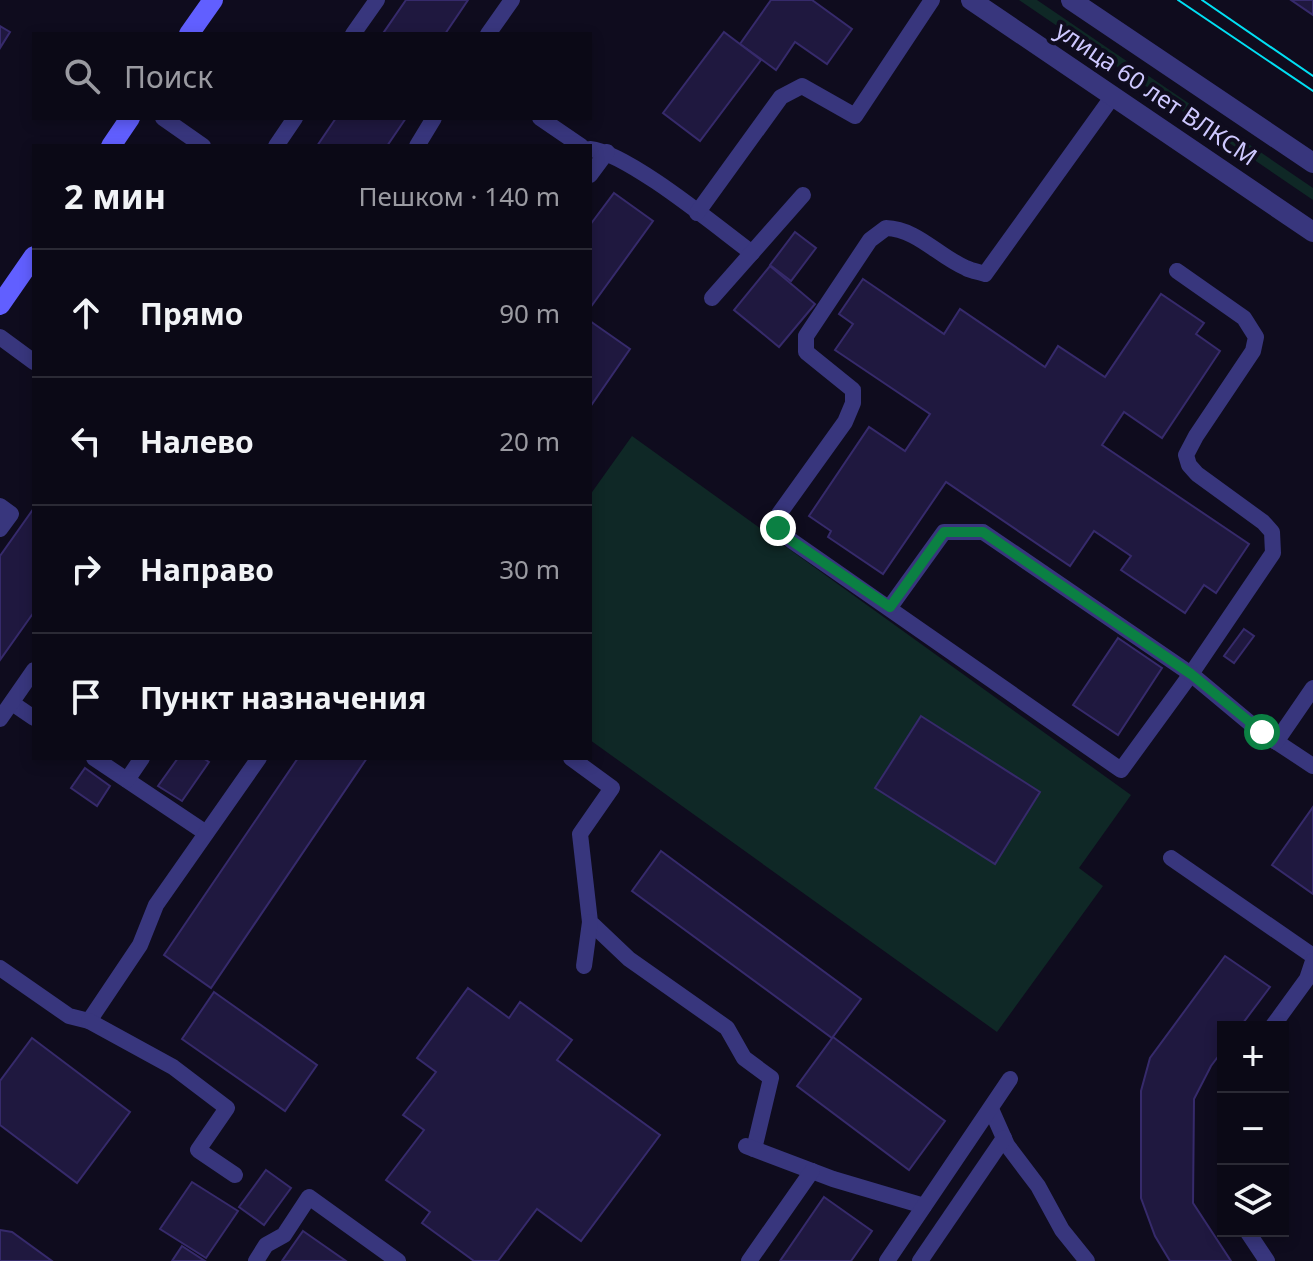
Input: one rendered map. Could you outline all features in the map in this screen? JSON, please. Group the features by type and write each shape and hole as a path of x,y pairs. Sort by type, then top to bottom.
{"main road":[{"path":"190,32 213,0"},
{"path":"112,144 129,120"},
{"path":"0,305 32,259"}],"street":[{"name":"улица 60 лет ВЛКСМ","path":"971,0 1313,232"},
{"name":"улица 60 лет ВЛКСМ","path":"1071,0 1313,163"}],"lane":[{"path":"354,32 377,0"},
{"path":"489,32 512,0"},
{"path":"697,213 781,97 802,86 855,116 932,0"},
{"path":"1113,96 985,274 965,268 909,233 886,228 870,240 806,336 806,352 818,365 853,390 853,403 845,422 779,514 778,528 792,541 1121,770 1273,553 1272,532 1263,522 1197,474 1189,465 1186,455 1253,351 1256,337 1244,318 1177,271"},
{"path":"166,120 200,144"},
{"path":"277,144 294,120"},
{"path":"418,144 433,120"},
{"path":"543,120 578,144"},
{"path":"598,151 634,168 752,253"},
{"path":"712,298 803,195"},
{"path":"0,337 32,361"},
{"path":"0,506 11,514 0,529"},
{"path":"890,607 944,532 983,532 1191,674 1276,742 1313,766"},
{"path":"0,719 32,673"},
{"path":"1276,742 1313,688"},
{"path":"12,703 32,717"},
{"path":"97,760 206,833"},
{"path":"127,780 141,760"},
{"path":"89,1021 140,945 156,905 258,760"},
{"path":"574,760 612,788 580,834 590,922 584,966"},
{"path":"1171,858 1313,959 1307,979 1276,1021"},
{"path":"590,922 629,959 727,1028 744,1058 771,1078 749,1147 812,1171 924,1206"},
{"path":"0,968 69,1016 89,1021 173,1067 227,1108 198,1150 235,1175"},
{"path":"887,1261 1010,1079"},
{"path":"991,1109 1004,1138 1038,1186 1062,1230 1087,1261"},
{"path":"920,1261 1004,1138"},
{"path":"749,1261 812,1171"},
{"path":"256,1261 266,1245 284,1235 309,1197 398,1261"},
{"path":"1251,1237 1267,1261"}],"green space":[{"path":"1019,0 1037,0 1313,188 1313,200"},
{"path":"632,436 1131,795 1079,868 1103,886 997,1032 592,741 592,492"}],"building":[{"path":"406,0 468,0 446,32 384,32"},
{"path":"771,0 812,0 852,29 827,64 795,42 776,70 740,44"},
{"path":"1291,0 1313,0 1313,15"},
{"path":"0,26 10,32 0,48"},
{"path":"724,32 761,60 700,141 663,113"},
{"path":"335,120 405,120 388,144 318,144"},
{"path":"614,193 653,221 592,305 592,222"},
{"path":"795,232 816,248 791,281 770,265"},
{"path":"770,266 815,304 779,347 734,310"},
{"path":"863,279 944,334 960,309 1045,367 1058,346 1105,377 1161,294 1204,323 1196,334 1220,351 1162,438 1124,412 1102,445 1249,544 1216,593 1204,585 1185,613 1121,570 1131,556 1094,531 1070,566 946,482 883,574 828,537 831,531 809,516 869,427 905,451 930,414 835,350 853,324 839,314"},
{"path":"592,322 630,349 592,404"},
{"path":"32,511 32,615 0,660 0,556"},
{"path":"1244,629 1254,636 1234,663 1224,656"},
{"path":"1118,638 1162,668 1118,735 1073,705"},
{"path":"921,716 1040,792 995,864 875,788"},
{"path":"177,760 209,762 182,801 158,786"},
{"path":"297,760 366,760 211,988 164,955"},
{"path":"85,768 110,786 97,806 71,788"},
{"path":"1313,807 1313,894 1272,865"},
{"path":"661,851 861,999 832,1038 632,891"},
{"path":"1225,956 1270,987 1244,1021 1217,1021 1217,1058 1194,1099 1193,1203 1231,1261 1170,1261 1155,1236 1141,1198 1141,1091 1150,1058"},
{"path":"468,988 509,1018 520,1002 572,1040 557,1060 660,1135 581,1241 537,1209 498,1261 474,1261 422,1223 430,1212 386,1180 424,1130 403,1115 436,1072 417,1058"},
{"path":"214,992 317,1065 285,1111 182,1039"},
{"path":"833,1037 945,1121 909,1170 797,1086"},
{"path":"32,1038 130,1112 77,1183 0,1125 0,1081"},
{"path":"266,1170 291,1188 264,1225 239,1207"},
{"path":"192,1182 238,1211 206,1258 160,1229"},
{"path":"824,1197 872,1231 851,1261 780,1261"},
{"path":"0,1230 12,1232 52,1261 0,1261"},
{"path":"303,1231 346,1261 282,1261"},
{"path":"182,1246 205,1261 172,1261"}],"tram line":[{"path":"1178,0 1313,91"},
{"path":"1202,0 1313,76"}],"route":[{"path":"778,528 792,541 890,607 944,532 983,532 1191,674 1262,732"}]}
